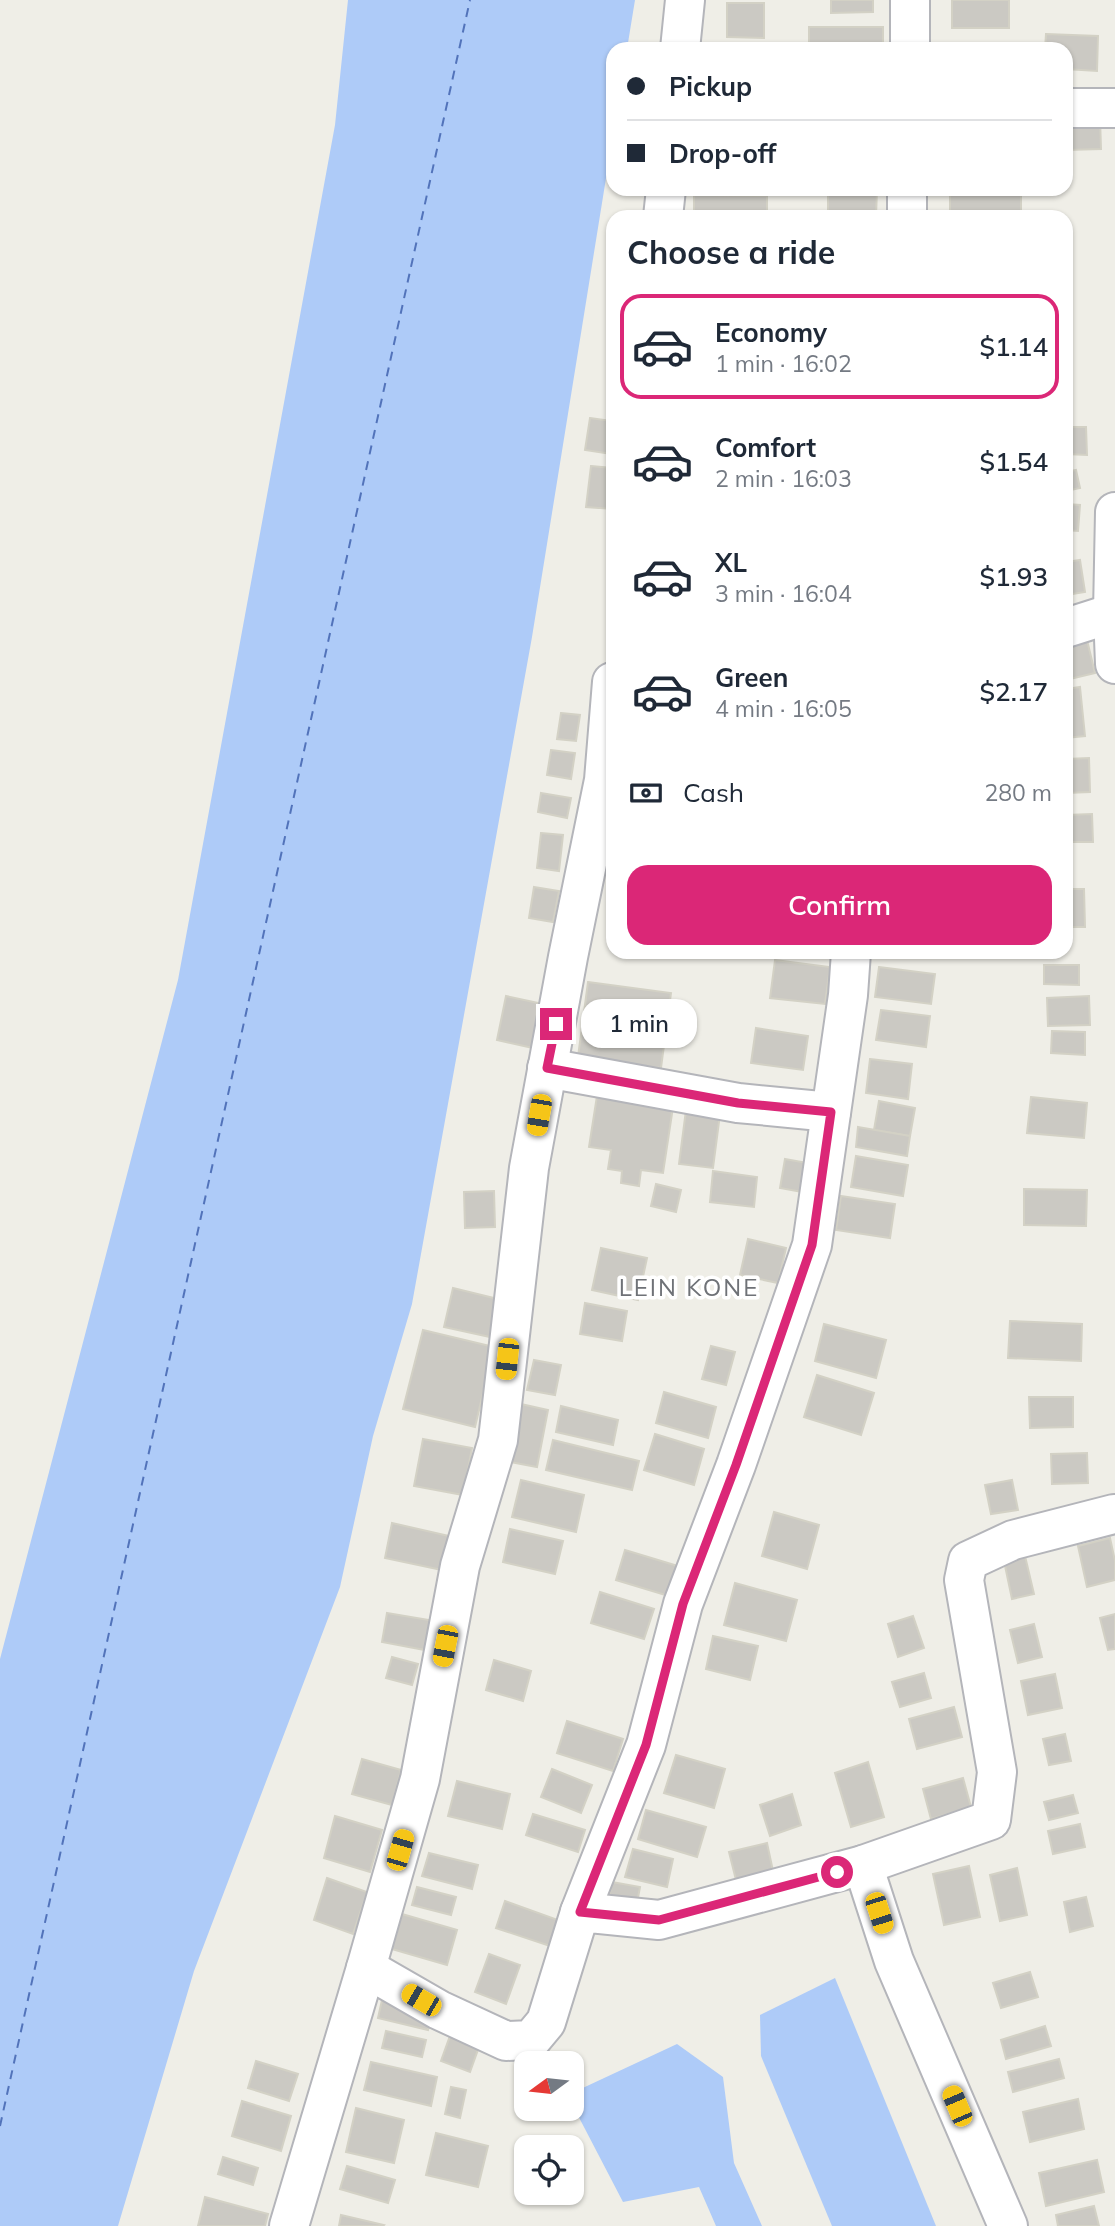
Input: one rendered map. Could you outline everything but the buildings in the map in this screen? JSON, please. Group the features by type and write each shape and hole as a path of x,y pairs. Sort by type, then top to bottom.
{"street":[{"path":"681,42 685,0"},
{"path":"909,42 910,0"},
{"path":"1073,108 1115,108"},
{"path":"1115,512 1112,613 1115,664"},
{"path":"1073,626 1112,613"},
{"path":"289,2226 420,1779 460,1566 498,1440 529,1168 604,780 606,756"},
{"path":"366,1968 439,2010 506,2041 531,2040 545,2022 580,1912 646,1745 683,1604 736,1465 812,1245 848,995 851,959"},
{"path":"547,1068 738,1103 831,1112"},
{"path":"580,1912 659,1920 863,1865 991,1819 997,1772 964,1580 968,1561 1013,1540 1115,1508"},
{"path":"863,1865 894,1961 1009,2226"}],"water":[{"path":"348,0 635,0 628,42 606,42 606,178 532,637 412,1304 373,1436 340,1587 194,1971 118,2226 0,2226 0,1659 178,980 335,125"},
{"path":"835,1978 936,2226 832,2226 761,2056 760,2015"},
{"path":"677,2044 723,2077 734,2163 762,2226 716,2226 699,2187 623,2202 581,2121 584,2121 584,2087"}],"ferry route":[{"path":"0,2126 470,0"}],"district":[{"name":"LEIN KONE","path":"689,1287"}],"route":[{"path":"556,1024 547,1068 738,1103 831,1112 812,1245 736,1465 683,1604 646,1745 580,1912 659,1920 837,1872"}]}
